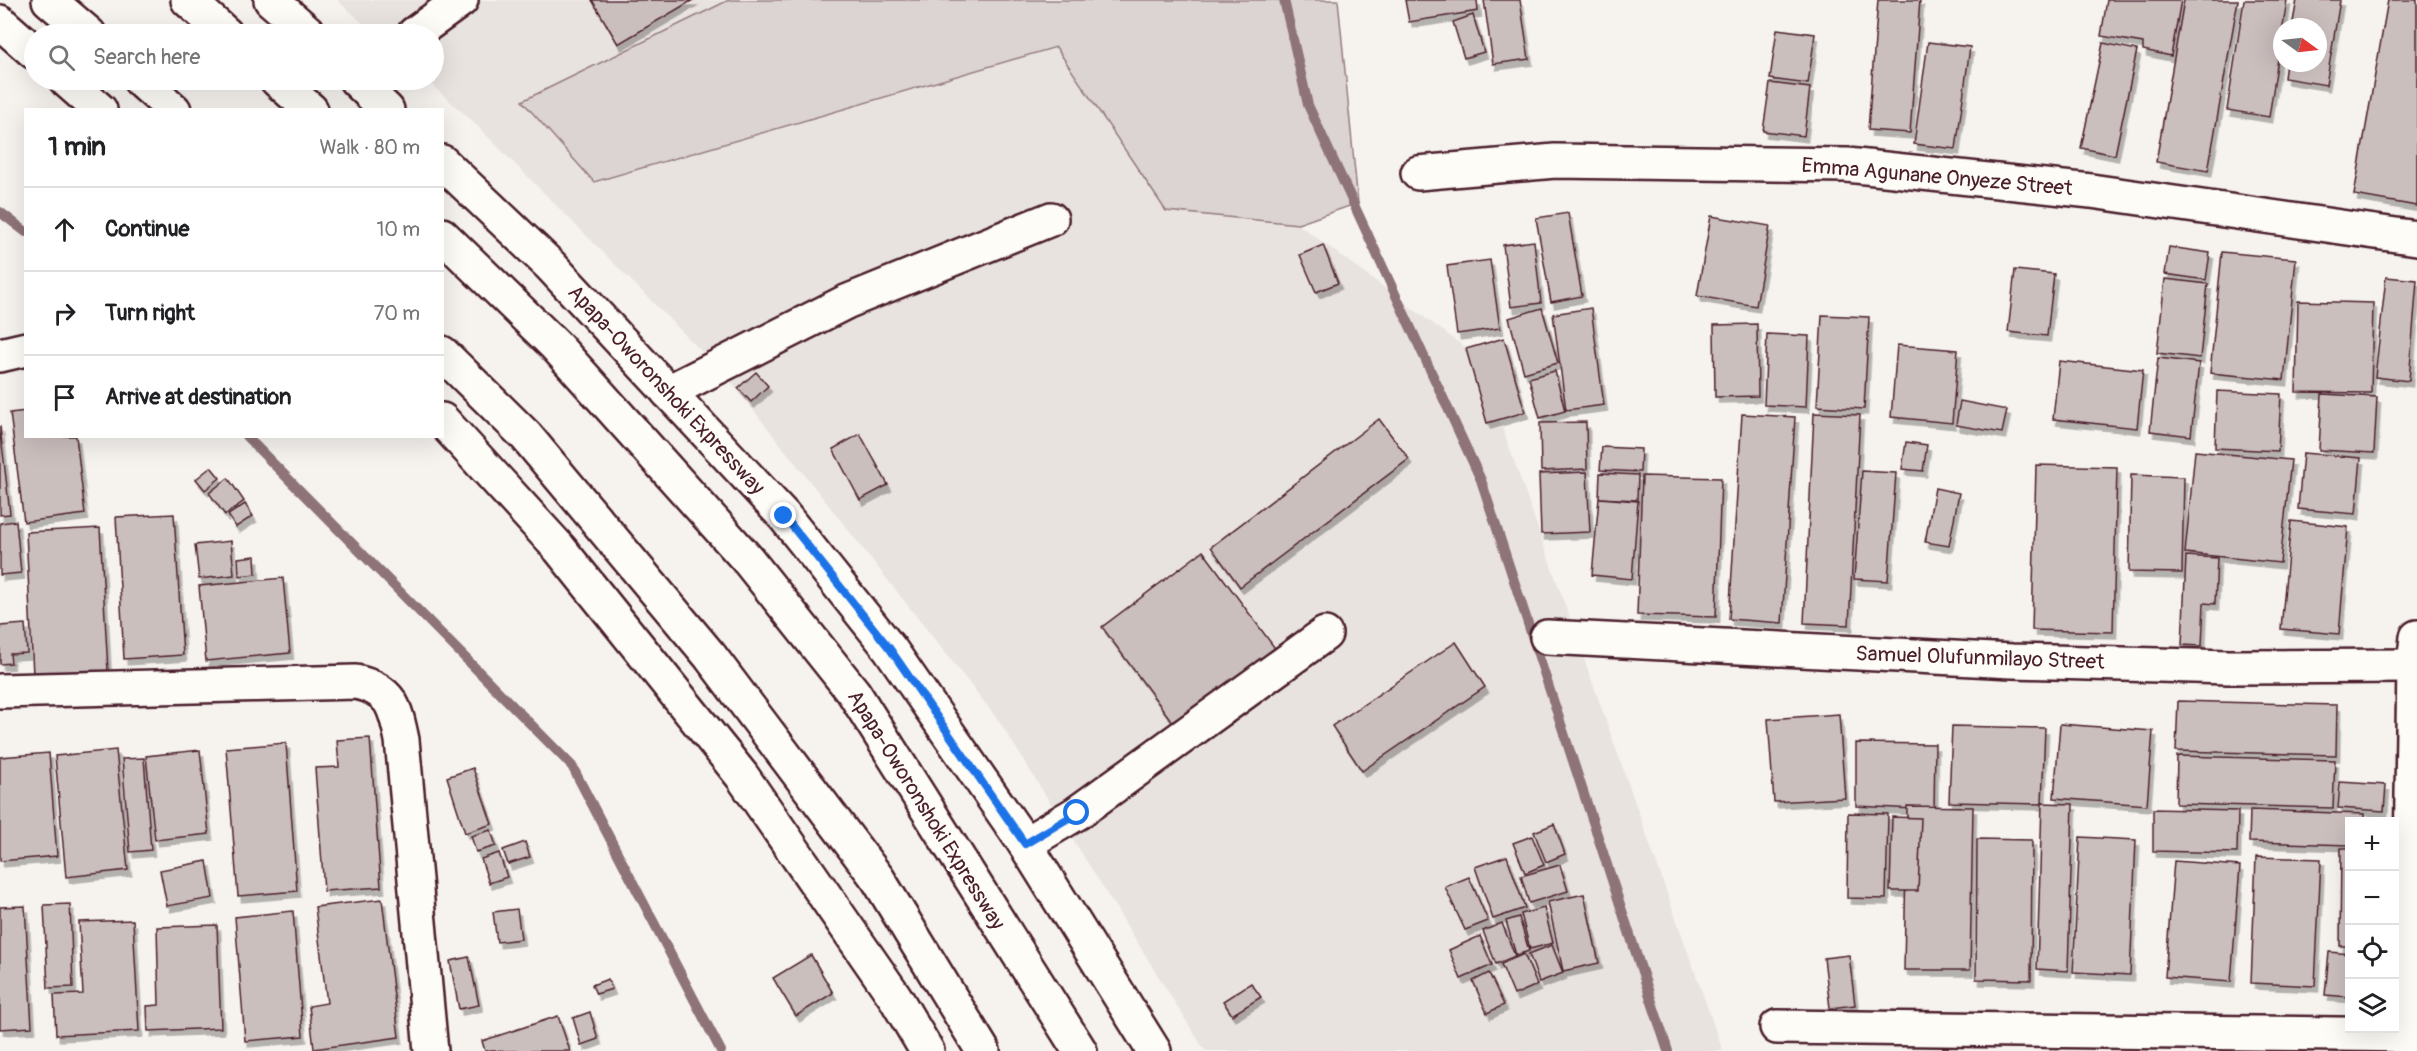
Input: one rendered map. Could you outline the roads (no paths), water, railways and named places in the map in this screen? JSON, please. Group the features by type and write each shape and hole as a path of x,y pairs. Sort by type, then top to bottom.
{"main road":[{"path":"49,0 77,24"},
{"path":"188,0 215,24"},
{"path":"271,0 299,24"},
{"path":"424,24 443,5"},
{"path":"0,22 24,43"},
{"path":"77,90 98,108"},
{"path":"151,90 172,108"},
{"path":"288,90 309,108"},
{"path":"366,90 385,108"},
{"name":"Emma Agunane Onyeze Street","path":"1418,173 1555,161 1847,165 2091,191 2417,238"},
{"name":"Apapa-Oworonshoki Expressway","path":"444,164 550,265 784,516 890,649 1025,844 1154,1051"},
{"path":"668,392 846,302 1051,219"},
{"name":"Apapa-Oworonshoki Expressway","path":"444,236 555,345 679,482 748,560 854,693 1080,1051"},
{"path":"0,355 24,349"},
{"path":"444,355 526,436 710,656 878,879 983,1051"},
{"path":"444,422 559,548 742,776 895,997 927,1051"},
{"path":"1025,844 1077,813 1325,634"},
{"name":"Samuel Olufunmilayo Street","path":"1547,637 2012,661 2229,667 2416,652"},
{"path":"1777,1027 2411,1040 2416,652"},
{"path":"0,691 356,682 375,686 396,711 402,740 431,1051"}],"waterway":[{"path":"1284,0 1308,105 1481,480 1668,1051"},
{"path":"0,212 24,230"},
{"path":"248,438 572,766 721,1051"}]}
